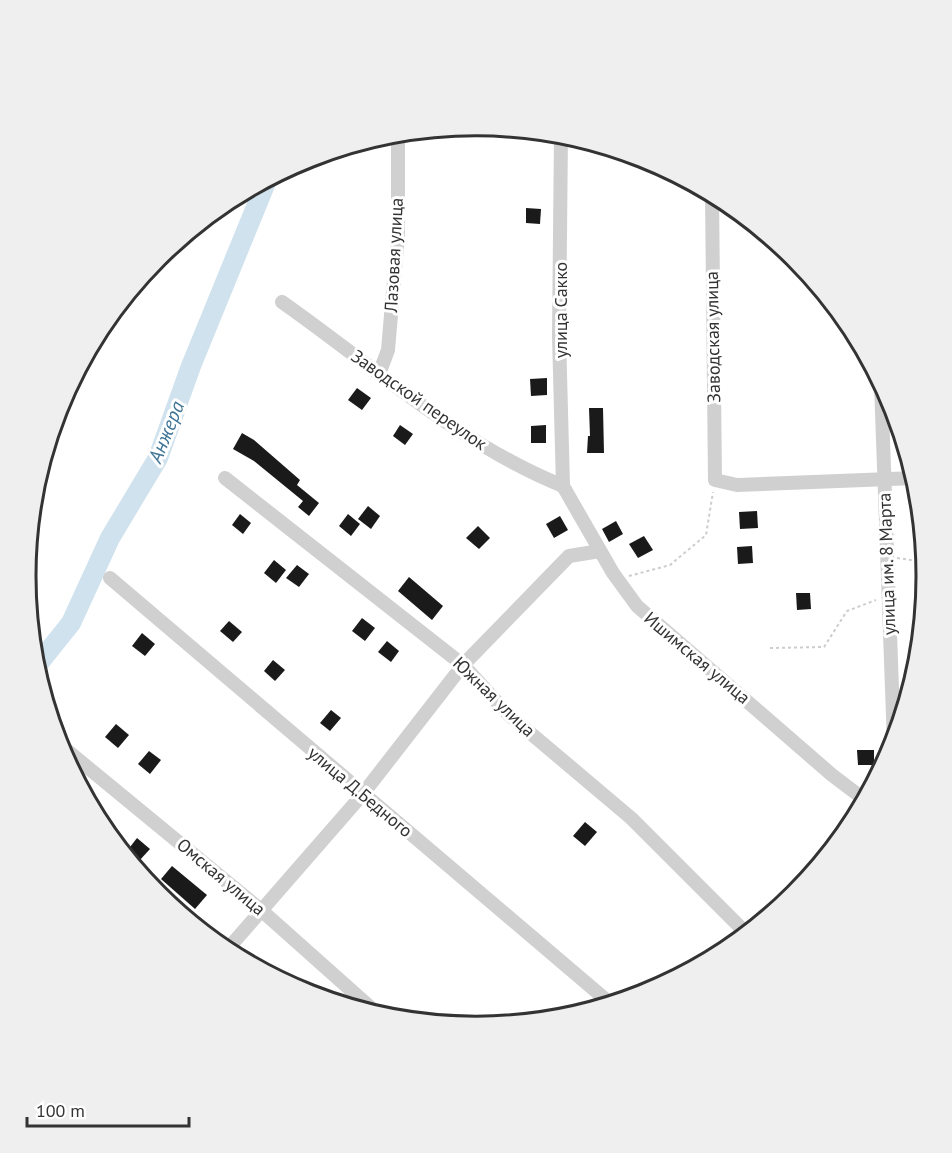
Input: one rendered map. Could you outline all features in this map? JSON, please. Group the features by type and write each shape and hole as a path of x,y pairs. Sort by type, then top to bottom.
{"street":[{"name":"Лазовая улица","path":"379,374 388,350 398,234 398,144"},
{"name":"улица Сакко","path":"561,145 559,336 563,486"},
{"name":"Заводская улица","path":"712,206 715,480"},
{"name":"Заводской переулок","path":"282,302 468,436 525,470 563,486"},
{"name":"улица им. 8 Марта","path":"882,405 893,719"},
{"name":"Южная улица","path":"225,478 463,665 509,715 631,818 741,928"},
{"path":"715,480 737,485 905,479"},
{"name":"Ишимская улица","path":"563,486 613,573 637,606 832,775 858,795"},
{"path":"233,943 362,795 463,665 569,556 600,551"},
{"name":"улица Д.Бедного","path":"110,578 362,795 603,998"},
{"name":"Омская улица","path":"74,756 261,910 365,1003"}],"path":[{"path":"613,573 622,578 670,565 706,535 715,480"},
{"path":"886,556 915,561"},
{"path":"770,648 824,647 848,611 887,595"}],"building":[{"path":"526,208 541,209 540,224 526,223"},
{"path":"547,378 547,395 531,396 530,379"},
{"path":"357,388 371,398 362,410 348,400"},
{"path":"589,408 603,408 604,453 587,453 588,436 590,436"},
{"path":"400,425 413,434 405,445 393,436"},
{"path":"546,425 546,443 531,443 531,426"},
{"path":"242,433 254,440 300,480 297,485 319,503 309,516 298,507 303,501 254,461 233,449"},
{"path":"368,506 380,516 371,529 358,519"},
{"path":"757,511 758,528 740,529 739,512"},
{"path":"240,514 251,523 243,534 232,525"},
{"path":"348,514 360,524 351,536 339,526"},
{"path":"560,516 568,530 554,538 546,524"},
{"path":"616,521 623,534 609,542 602,529"},
{"path":"478,526 490,538 479,549 466,538"},
{"path":"644,536 653,550 638,558 629,544"},
{"path":"752,546 753,563 738,564 737,547"},
{"path":"274,560 286,570 276,583 264,573"},
{"path":"297,565 309,574 299,587 286,578"},
{"path":"409,577 443,606 432,620 398,591"},
{"path":"796,593 810,593 811,609 797,610"},
{"path":"362,618 375,628 365,641 352,631"},
{"path":"229,621 242,632 233,642 220,631"},
{"path":"142,633 155,644 145,656 132,646"},
{"path":"387,641 399,651 391,662 378,652"},
{"path":"273,660 285,670 275,681 264,671"},
{"path":"331,710 341,718 330,731 320,723"},
{"path":"116,724 129,735 118,748 105,737"},
{"path":"857,750 874,750 874,765 858,765"},
{"path":"149,751 161,760 150,774 138,764"},
{"path":"585,822 597,832 585,846 573,836"},
{"path":"137,838 150,849 140,860 130,847"},
{"path":"172,866 207,895 195,909 161,879"}],"waterway":[{"name":"Анжера","path":"43,658 71,623 110,538 158,458 191,366 262,192"}]}
